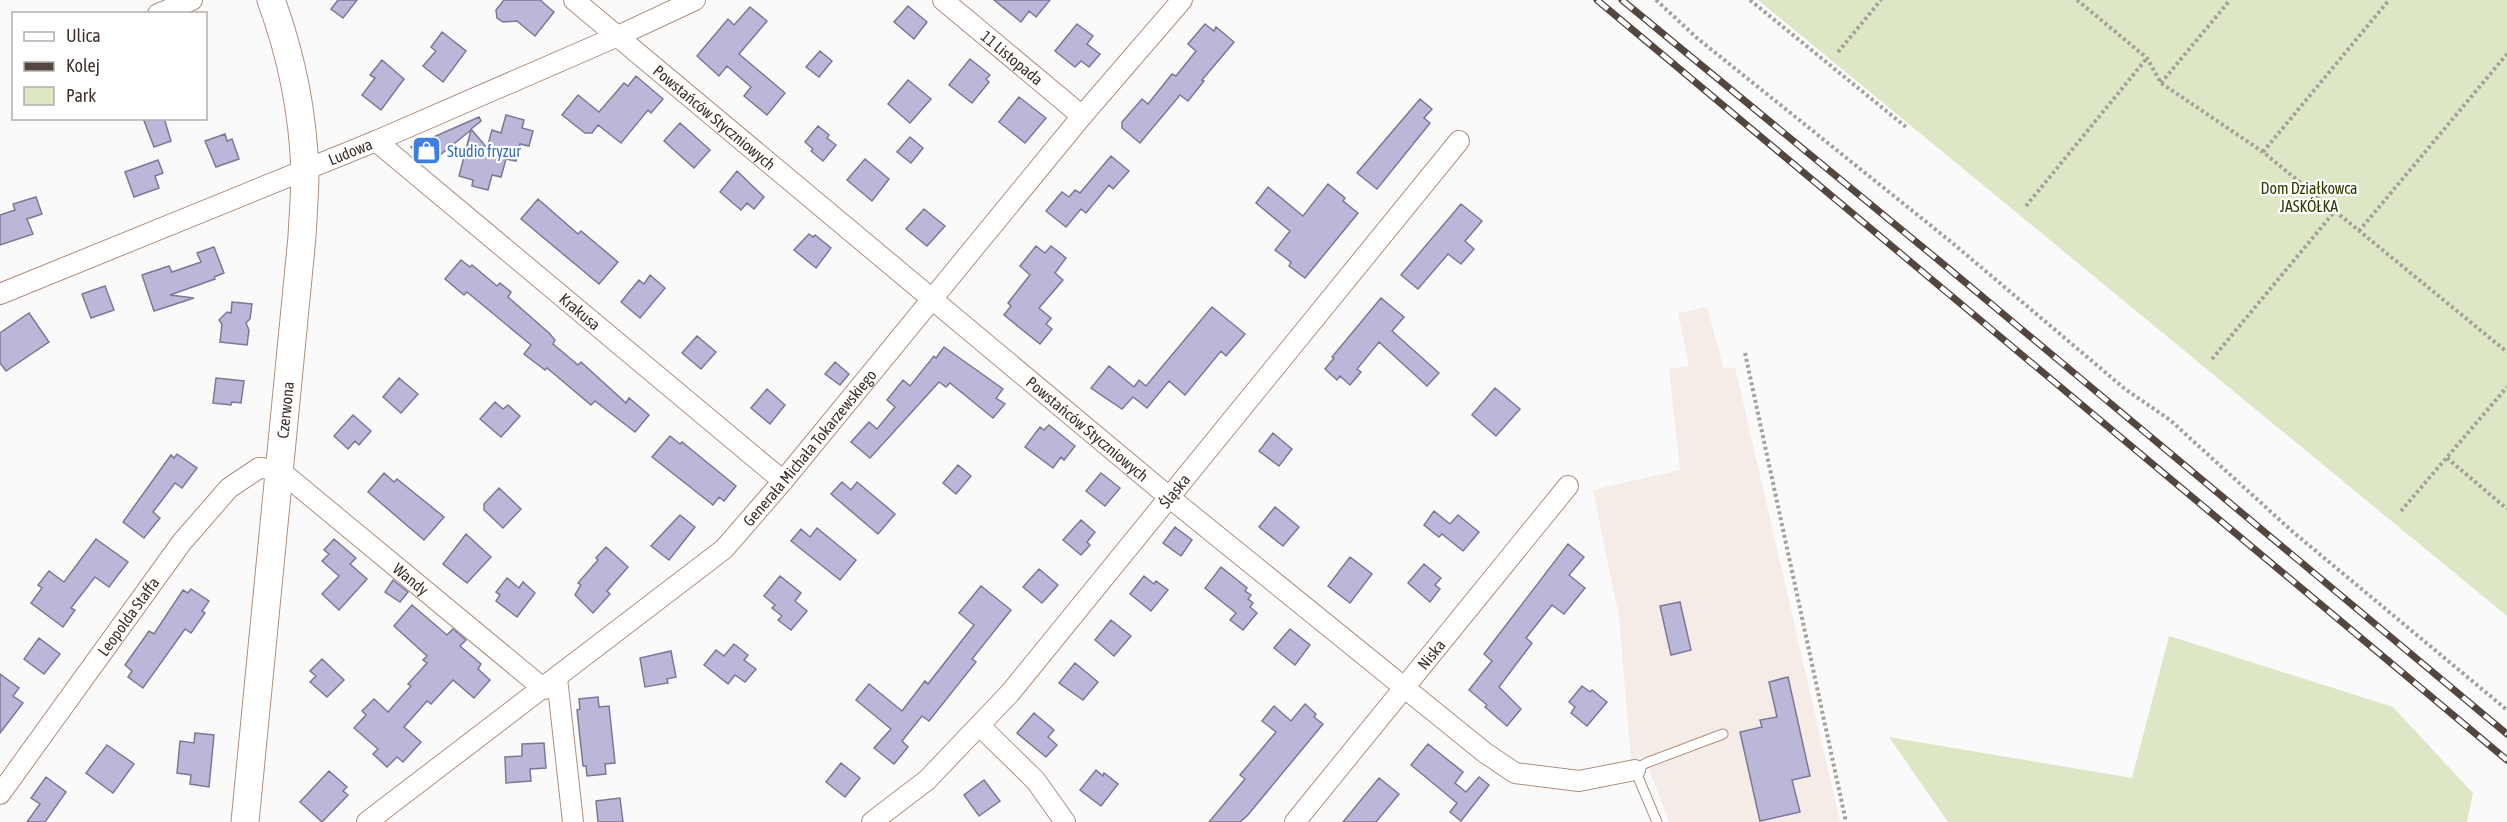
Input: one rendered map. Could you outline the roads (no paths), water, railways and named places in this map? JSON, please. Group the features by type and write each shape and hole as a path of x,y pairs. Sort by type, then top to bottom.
{"main road":[{"name":"Czerwona","path":"245,822 302,237 304,171 297,94 282,30 271,0"}],"street":[{"path":"163,12 192,0"},
{"name":"Powstańców Styczniowych","path":"574,0 1169,497 1484,753 1515,773 1579,781 1635,770"},
{"name":"Ludowa","path":"0,294 376,141 695,0"},
{"name":"11 Listopada","path":"943,0 1082,116"},
{"name":"Generała Michała Tokarzewskiego","path":"367,822 724,549 783,481 1082,116 1182,0"},
{"name":"Krakusa","path":"376,141 783,481"},
{"name":"Śląska","path":"872,822 927,780 1017,685 1459,141"},
{"name":"Leopolda Staffa","path":"0,794 195,526 230,488 259,468 278,469"},
{"name":"Wandy","path":"278,469 549,684"},
{"name":"Niska","path":"1295,822 1568,486"},
{"path":"549,684 559,789"},
{"path":"549,684 573,822"},
{"path":"980,726 1036,781 1065,822"}],"lane":[{"path":"1657,822 1635,770 1646,763 1723,734"}],"railway":[{"path":"1597,0 2507,760"},
{"path":"1622,0 1948,268 2507,734"}],"place":[{"name":"Studio fryzur","path":"426,151"}],"park label":[{"name":"Dom Działkowca JASKÓŁKA","path":"2309,197"}]}
